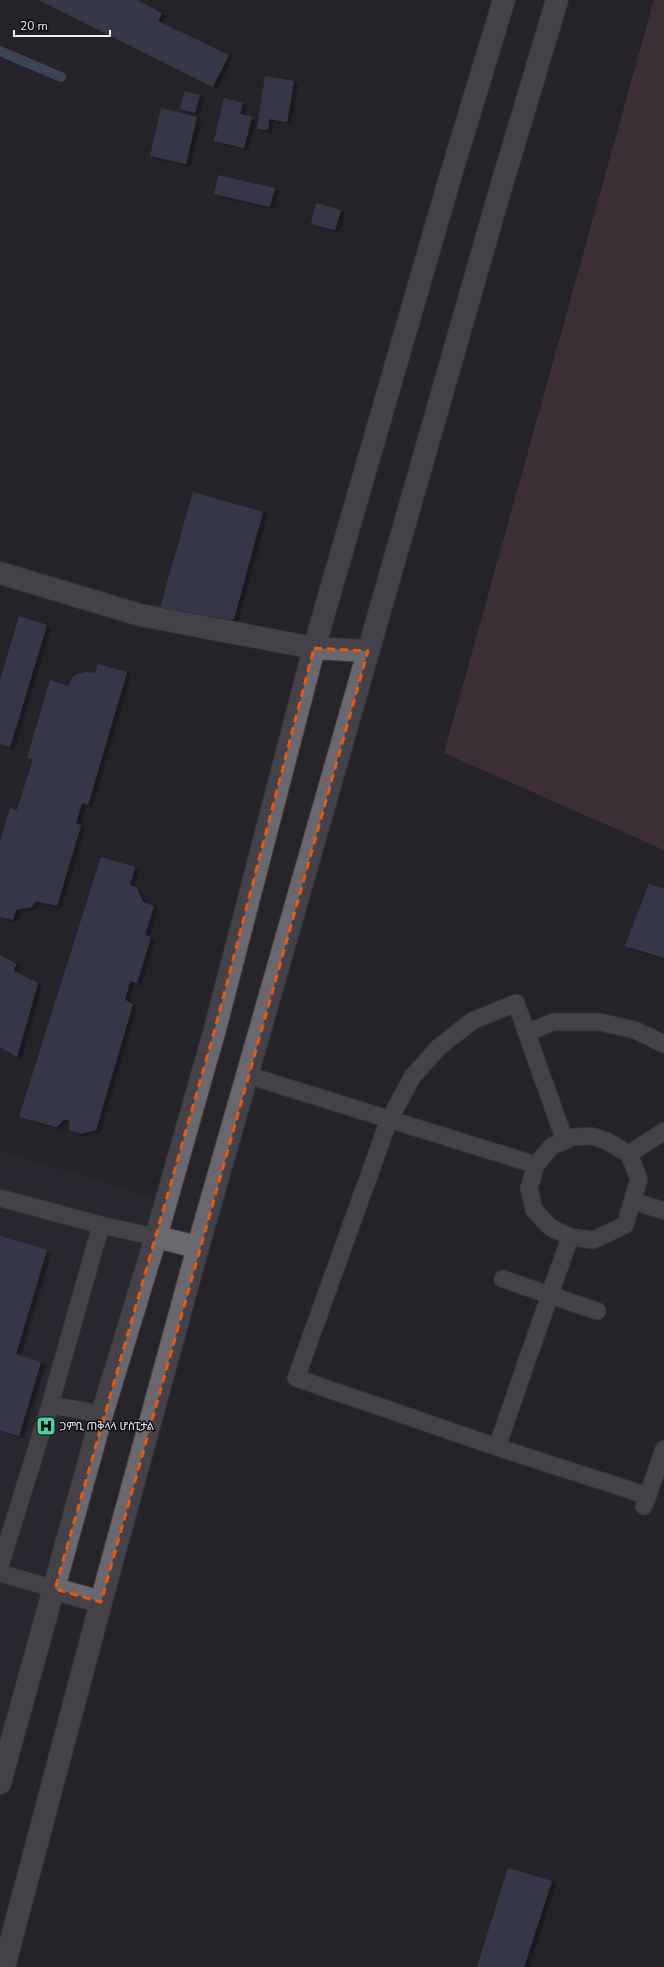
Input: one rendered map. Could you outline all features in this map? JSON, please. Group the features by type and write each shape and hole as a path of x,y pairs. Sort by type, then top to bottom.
{"street":[{"path":"0,1783 55,1589 102,1414 156,1237 214,1029 314,648 449,181 504,0"},
{"path":"4,1967 101,1602 198,1247 499,194 557,0"},
{"path":"0,573 140,615 314,648 368,650"},
{"path":"156,1237 198,1247"},
{"path":"55,1589 101,1602"}],"lane":[{"path":"565,1141 516,1003 472,1021 439,1047 413,1076 389,1120 296,1378 498,1447 646,1501 664,1449"},
{"path":"527,1033 554,1022 600,1022 635,1030 664,1044"},
{"path":"247,1075 536,1165"},
{"path":"629,1154 664,1131"},
{"path":"591,1136 608,1141 629,1154 639,1179 625,1225 593,1240 570,1237 550,1227 534,1210 528,1188 536,1165 552,1146 565,1141 574,1137 591,1136"},
{"path":"0,1198 101,1225 156,1237"},
{"path":"633,1201 664,1211"},
{"path":"0,1566 50,1405 101,1225"},
{"path":"498,1447 548,1295 570,1237"},
{"path":"503,1279 596,1311"},
{"path":"50,1405 102,1414"},
{"path":"0,1573 55,1589"}],"highlighted area":[{"path":"314,648 368,651 101,1602 55,1589 215,1029"}],"shaded area":[{"path":"654,0 664,0 664,850 444,753"},
{"name":"ጋምቢ ጠቅላላ ሆስፒታል","path":"0,1151 151,1197 155,1222 69,1497 0,1742"}],"building":[{"path":"39,0 137,0 162,13 158,21 229,55 213,87"},
{"path":"265,76 294,81 287,122 269,119 268,130 257,129"},
{"path":"185,91 200,95 195,113 180,109"},
{"path":"224,98 243,103 240,114 252,117 244,148 214,141"},
{"path":"161,108 197,117 186,164 150,156"},
{"path":"218,175 275,188 270,207 214,194"},
{"path":"316,203 341,210 335,230 311,224"},
{"path":"193,492 263,512 234,619 214,625 159,611"},
{"path":"19,616 47,625 10,747 0,744 0,680"},
{"path":"98,664 127,672 88,805 82,803 76,823 81,825 57,906 36,901 32,907 16,910 13,920 0,917 0,842 10,808 17,810 33,759 27,758 50,680 68,686 72,678 77,674 87,672 95,673"},
{"path":"101,857 135,867 130,885 137,888 143,902 154,906 145,935 151,937 137,983 130,981 125,1000 133,1004 96,1130 81,1134 69,1130 70,1121 64,1119 57,1127 19,1117"},
{"path":"649,884 664,889 664,958 625,946"},
{"path":"0,955 16,964 14,971 38,983 17,1057 0,1047"},
{"path":"0,1236 47,1250 16,1354 41,1362 19,1436 0,1430"},
{"path":"508,1868 552,1881 524,1967 477,1967"}],"waterway":[{"path":"0,51 61,77"}],"place":[{"name":"ጋምቢ ጠቅላላ ሆስፒታል","path":"46,1426"}]}
